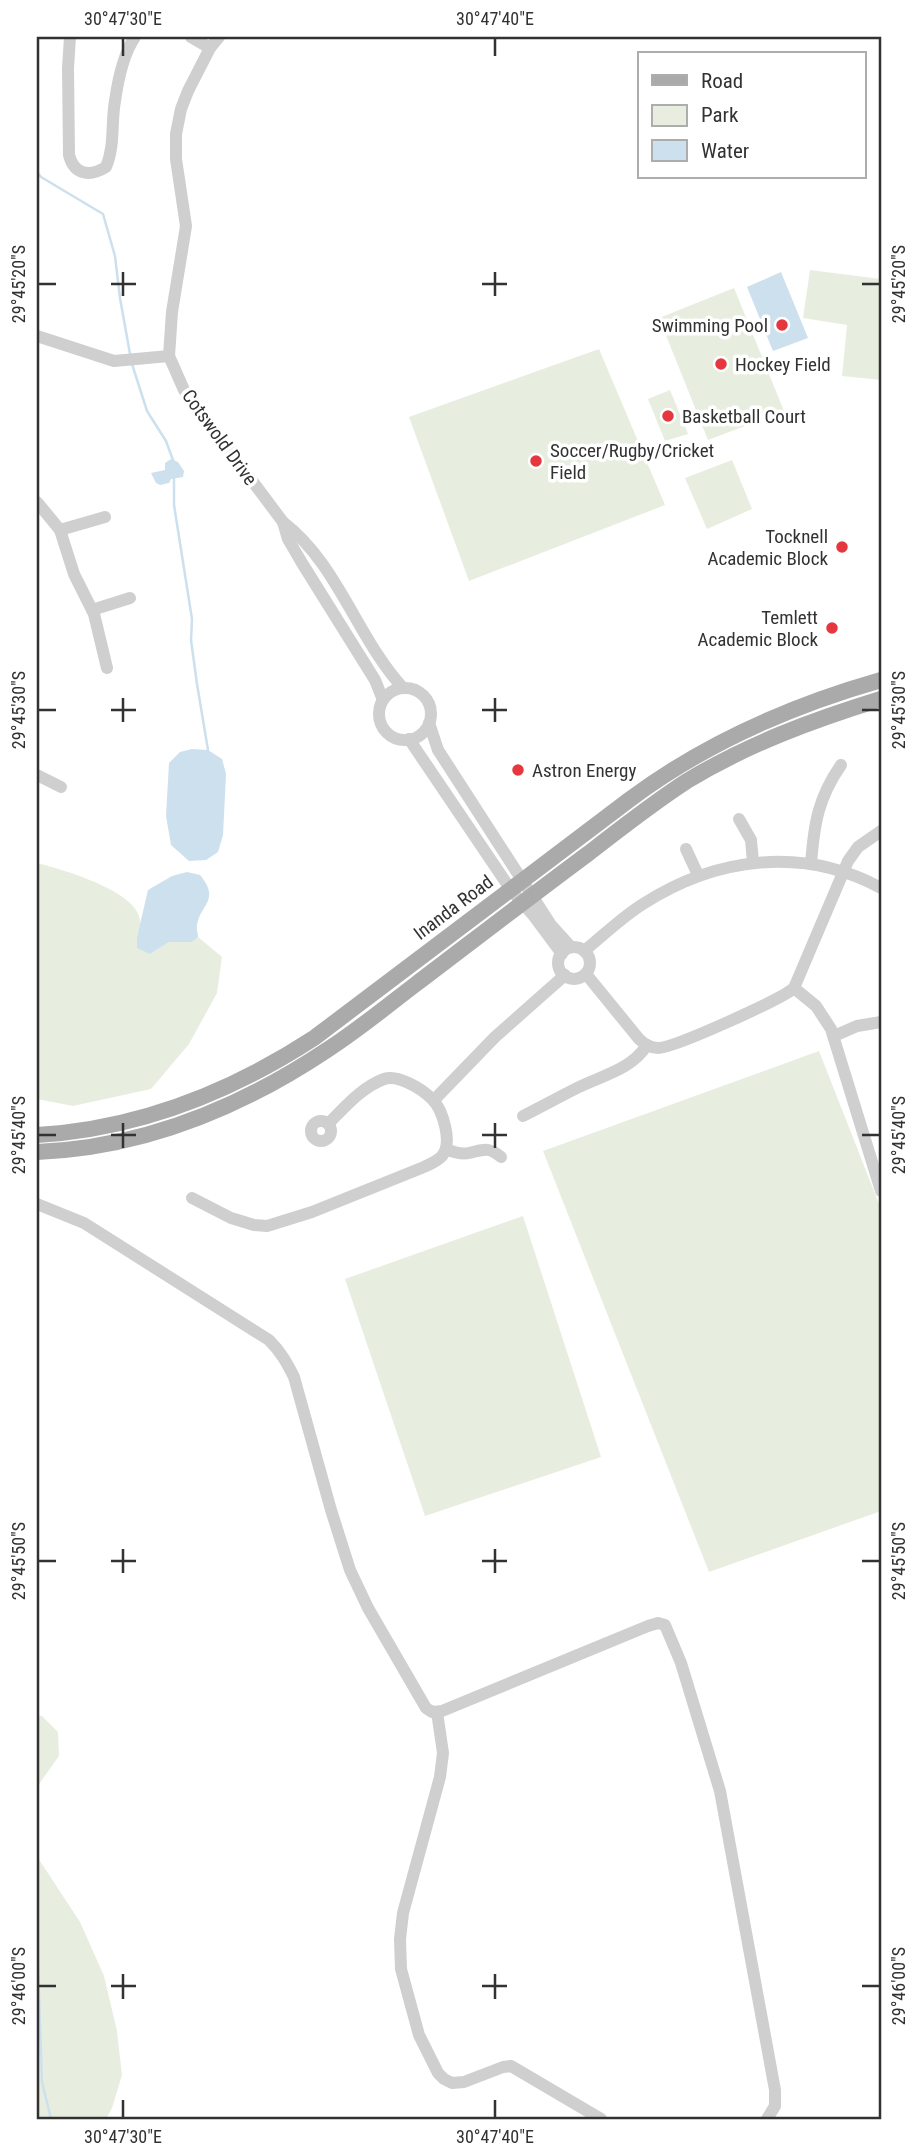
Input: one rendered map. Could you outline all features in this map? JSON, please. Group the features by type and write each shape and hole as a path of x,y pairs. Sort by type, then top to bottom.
{"main road":[{"name":"Inanda Road","path":"37,1135 118,1124 199,1098 258,1071 314,1038 650,784 709,748 788,710 881,680"},
{"name":"Inanda Road","path":"37,1152 103,1145 153,1133 213,1113 257,1093 330,1049 659,800 720,763 794,728 881,699"}],"street":[{"path":"70,37 69,155 71,164 80,172 90,174 106,167 110,156 115,101 124,60 135,37"},
{"path":"191,37 210,48"},
{"path":"37,337 105,359 169,356 172,312 186,226 176,159 176,134 181,109 210,48 219,37"},
{"name":"Cotswold Drive","path":"169,356 184,390 283,522 298,533 312,551 389,673 403,688"},
{"path":"37,502 60,530 74,574 100,633 107,668"},
{"path":"60,530 105,517"},
{"name":"Cotswold Drive","path":"283,522 288,539 299,559 375,680 383,700"},
{"path":"299,559 312,551"},
{"path":"92,610 130,598"},
{"path":"332,611 346,603"},
{"path":"429,723 422,734 409,739 393,737 386,731 379,716 383,700 395,690 403,688 411,689 426,698 430,706 429,723 438,750 517,885"},
{"path":"409,739 527,900 572,951 590,961 586,974"},
{"path":"811,864 814,825 824,793 841,765"},
{"path":"37,775 61,787"},
{"path":"739,819 751,840 753,862"},
{"path":"586,974 630,1029 654,1048 674,1044 768,1003 793,988 844,871 856,850 881,831"},
{"path":"687,849 698,875"},
{"path":"586,974 574,979 565,975 559,965 572,951 642,905 698,875 753,862 811,864 844,871 881,888"},
{"path":"433,1100 495,1037 565,975"},
{"path":"793,988 816,1006 834,1036 881,1191"},
{"path":"834,1036 857,1026 881,1022"},
{"path":"523,1116 626,1066 640,1056 648,1045"},
{"path":"192,1198 231,1218 248,1224 267,1226 312,1212 424,1167 440,1158 446,1149 446,1130 433,1100 402,1080 384,1079 357,1096 328,1124"},
{"path":"446,1149 465,1153 487,1149 501,1157"},
{"path":"37,1204 84,1223 177,1284 270,1340 287,1361 350,1570 368,1608 426,1708 437,1712 648,1626 658,1623 664,1625 681,1663 720,1791 775,2090 775,2106 767,2119"},
{"path":"437,1712 443,1752 440,1777 404,1913 400,1939 401,1969 419,2035 438,2073 444,2079 464,2082 512,2066 601,2119"}],"green space":[{"path":"810,270 881,279 881,380 842,376 847,325 803,318"},
{"name":"Hockey Field","path":"734,288 784,411 708,440 659,318"},
{"name":"Soccer/Rugby/Cricket Field","path":"599,349 665,505 469,581 409,417"},
{"name":"Basketball Court","path":"670,390 688,434 665,441 648,399"},
{"path":"732,460 752,509 707,529 685,478"},
{"path":"37,863 97,883 127,900 136,910 140,921 137,937 150,954 169,942 192,942 198,937 222,957 217,993 189,1044 151,1089 73,1106 37,1099"},
{"path":"819,1051 881,1209 881,1511 709,1572 543,1151"},
{"path":"523,1216 601,1457 425,1516 345,1279"},
{"path":"37,1715 42,1716 58,1732 59,1756 37,1787"},
{"path":"37,1850 38,1858 80,1922 104,1976 117,2031 122,2075 106,2119 37,2119"}],"water":[{"name":"Swimming Pool","path":"781,272 808,338 773,351 747,287"},
{"path":"171,459 178,462 184,471 183,477 160,485 156,483 151,473 165,470 165,463"},
{"path":"192,749 208,750 222,759 226,774 223,835 218,852 206,860 189,861 171,845 166,816 169,763 180,752"},
{"path":"187,872 200,875 209,891 208,902 197,925 198,937 192,942 169,942 150,954 137,948 148,890 172,876"}],"waterway":[{"path":"37,172 103,214 115,256 130,354"},
{"path":"132,364 147,411 166,441 174,463"},
{"path":"174,477 174,505 192,619 191,640 208,750"},
{"path":"37,1935 42,2082 51,2119"}],"place":[{"name":"Swimming Pool","path":"782,325"},
{"name":"Hockey Field","path":"721,364"},
{"name":"Basketball Court","path":"668,416"},
{"name":"Soccer/Rugby/Cricket Field","path":"536,461"},
{"name":"Tocknell Academic Block","path":"842,547"},
{"name":"Temlett Academic Block","path":"832,628"},
{"name":"Astron Energy","path":"518,770"}]}
